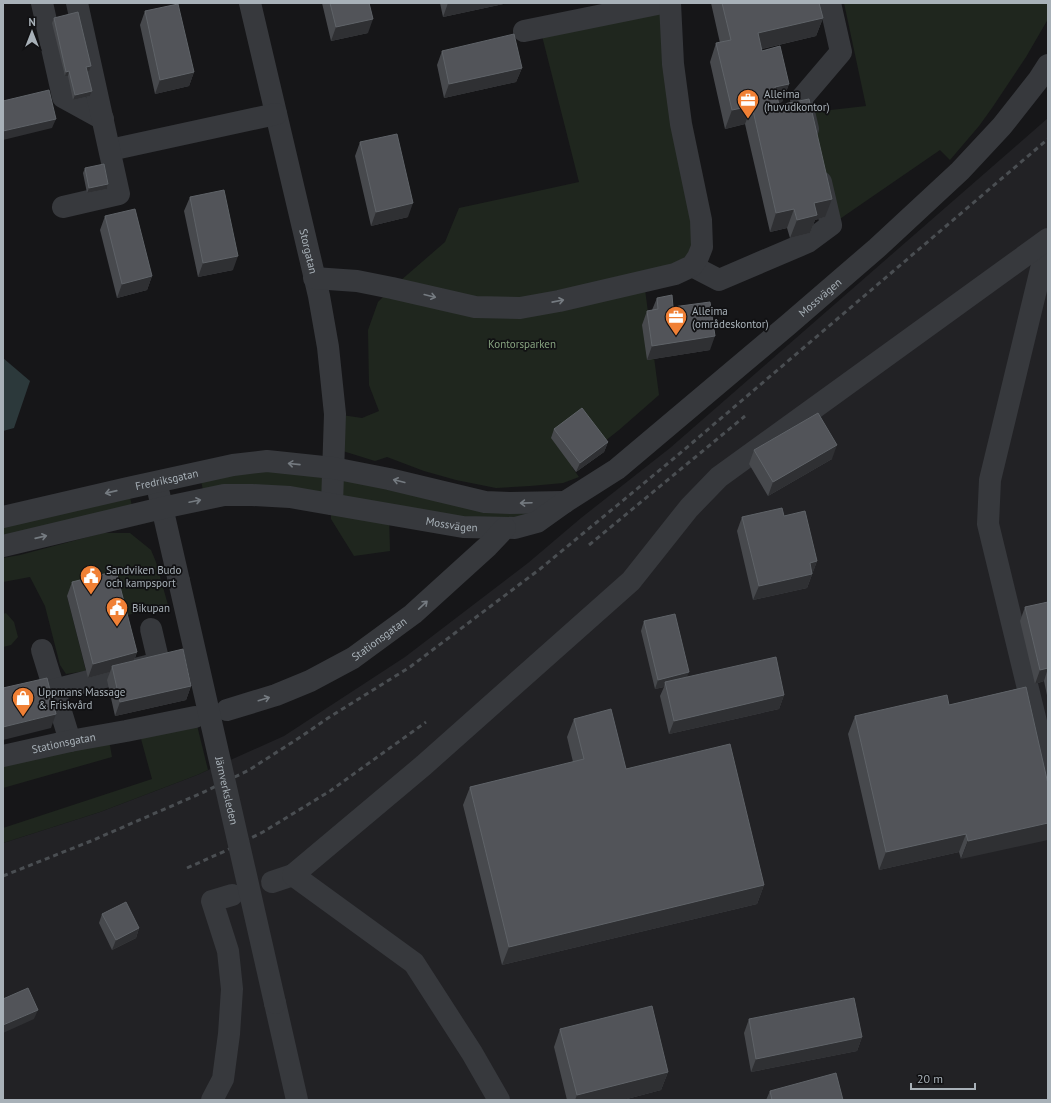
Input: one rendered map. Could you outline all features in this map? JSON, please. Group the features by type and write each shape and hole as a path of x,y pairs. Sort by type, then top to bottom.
{"street":[{"path":"42,3 63,97 103,119"},
{"path":"63,206 119,194 77,3"},
{"name":"Storgatan","path":"250,3 314,278 328,347 334,414 332,504"},
{"path":"524,31 662,3"},
{"path":"314,278 357,281 475,306 520,308 559,301 675,274 692,266 702,247 701,220 681,124 673,64 670,3"},
{"path":"692,266 719,280 808,242 832,225 801,99 841,52 830,3"},
{"name":"Mossvägen","path":"332,504 463,527 515,528 537,522 617,468 877,248 960,171 1002,126 1039,79 1048,65"},
{"path":"110,150 276,114"},
{"path":"1048,239 990,480 988,524 1048,771"},
{"path":"272,882 293,875 424,765 631,581 689,508 719,477 1048,239"},
{"name":"Fredriksgatan","path":"3,518 156,481 233,465 267,461 333,468"},
{"path":"333,468 389,479 485,502 566,502"},
{"name":"Järnverksleden","path":"156,481 297,1100"},
{"path":"3,546 162,508 224,495 290,497 332,504"},
{"name":"Stationsgatan","path":"227,710 276,695 310,681 353,658 413,614 488,546 505,528"},
{"path":"54,690 159,663 151,630"},
{"path":"42,650 70,741"},
{"name":"Stationsgatan","path":"3,756 70,741 195,717"},
{"path":"293,875 414,963 472,1053 499,1100"},
{"path":"212,1100 223,1079 229,1034 232,989 228,951 212,901 232,895"}],"shaded area":[{"path":"1048,118 1048,1100 3,1100 3,843 100,812 197,775 284,736 405,657 528,563 581,518 670,448"},
{"path":"3,358 30,381 14,428 3,431"}],"green space":[{"name":"Kontorsparken","path":"662,3 702,247 644,282 659,395 619,430 572,467 579,477 563,483 496,488 456,480 424,471 387,457 375,461 333,448 335,414 362,418 379,411 369,385 368,330 378,302 445,242 459,208 579,182 540,28"},
{"path":"844,3 1048,3 1048,19 1026,57 992,108 950,160 940,150 831,225 804,113 866,106"},
{"path":"233,465 389,479 565,502 537,522 389,515 390,551 354,556 331,519 331,504 205,499 199,472"},
{"path":"128,488 134,515 3,546 3,517"},
{"path":"103,533 130,533 151,550 156,562 168,605 128,615 67,596 86,671 66,674 60,665 45,606 30,577 3,582 3,558 20,555"},
{"path":"6,613 14,622 18,637 11,645 3,647 3,614"},
{"path":"195,717 208,770 100,812 3,843 3,828 152,779 138,728"},
{"path":"108,734 112,757 3,788 3,756"}],"building":[{"path":"330,3 369,3 373,19 336,27"},
{"name":"Alleima (huvudkontor)","path":"722,3 819,3 823,18 758,33 762,51 780,46 789,84 775,87 779,105 809,99 832,199 814,203 817,215 797,220 794,209 776,213 752,106 732,110 716,43 731,40"},
{"path":"178,4 194,72 160,80 145,11"},
{"path":"78,12 91,66 86,67 92,91 75,95 69,71 66,72 54,18"},
{"path":"514,34 522,68 449,84 442,51"},
{"path":"49,90 56,119 3,131 3,101"},
{"path":"397,134 413,203 376,212 360,142"},
{"path":"104,164 108,184 89,188 85,168"},
{"path":"224,190 238,256 203,263 190,197"},
{"path":"135,209 152,276 122,284 105,216"},
{"path":"672,295 673,307 710,302 715,336 652,346 647,311 658,309 657,298"},
{"path":"582,408 608,442 580,463 554,429"},
{"path":"818,413 837,445 773,482 754,450"},
{"path":"782,508 784,516 805,511 817,561 810,563 812,574 759,586 742,517"},
{"path":"116,571 137,652 93,664 72,582"},
{"path":"1048,602 1048,668 1040,670 1025,607"},
{"path":"675,614 689,672 658,680 644,621"},
{"path":"183,649 191,686 120,702 112,666"},
{"path":"776,657 784,695 674,721 665,682"},
{"path":"47,678 56,714 3,727 3,688"},
{"path":"1026,687 1048,784 1048,823 968,841 966,834 886,852 855,716 947,695 949,705"},
{"path":"611,709 626,769 730,744 764,885 509,947 470,787 584,759 574,719"},
{"path":"126,902 139,928 116,940 102,914"},
{"path":"28,988 38,1010 3,1025 3,999"},
{"path":"854,998 862,1037 756,1059 749,1019"},
{"path":"652,1006 668,1072 577,1095 560,1029"},
{"path":"836,1073 843,1100 772,1100 770,1091"}],"railway":[{"path":"3,876 91,841 204,792 249,770 328,718 410,667 540,569 678,455 1048,139"},
{"path":"589,545 745,416"},
{"path":"187,868 263,832 330,791 426,722"}],"place":[{"name":"Alleima (huvudkontor)","path":"748,120"},
{"name":"Alleima (områdeskontor)","path":"676,336"},
{"name":"Sandviken Budo och kampsport","path":"91,596"},
{"name":"Bikupan","path":"117,628"},
{"name":"Uppmans Massage & Friskvård","path":"23,718"}]}
